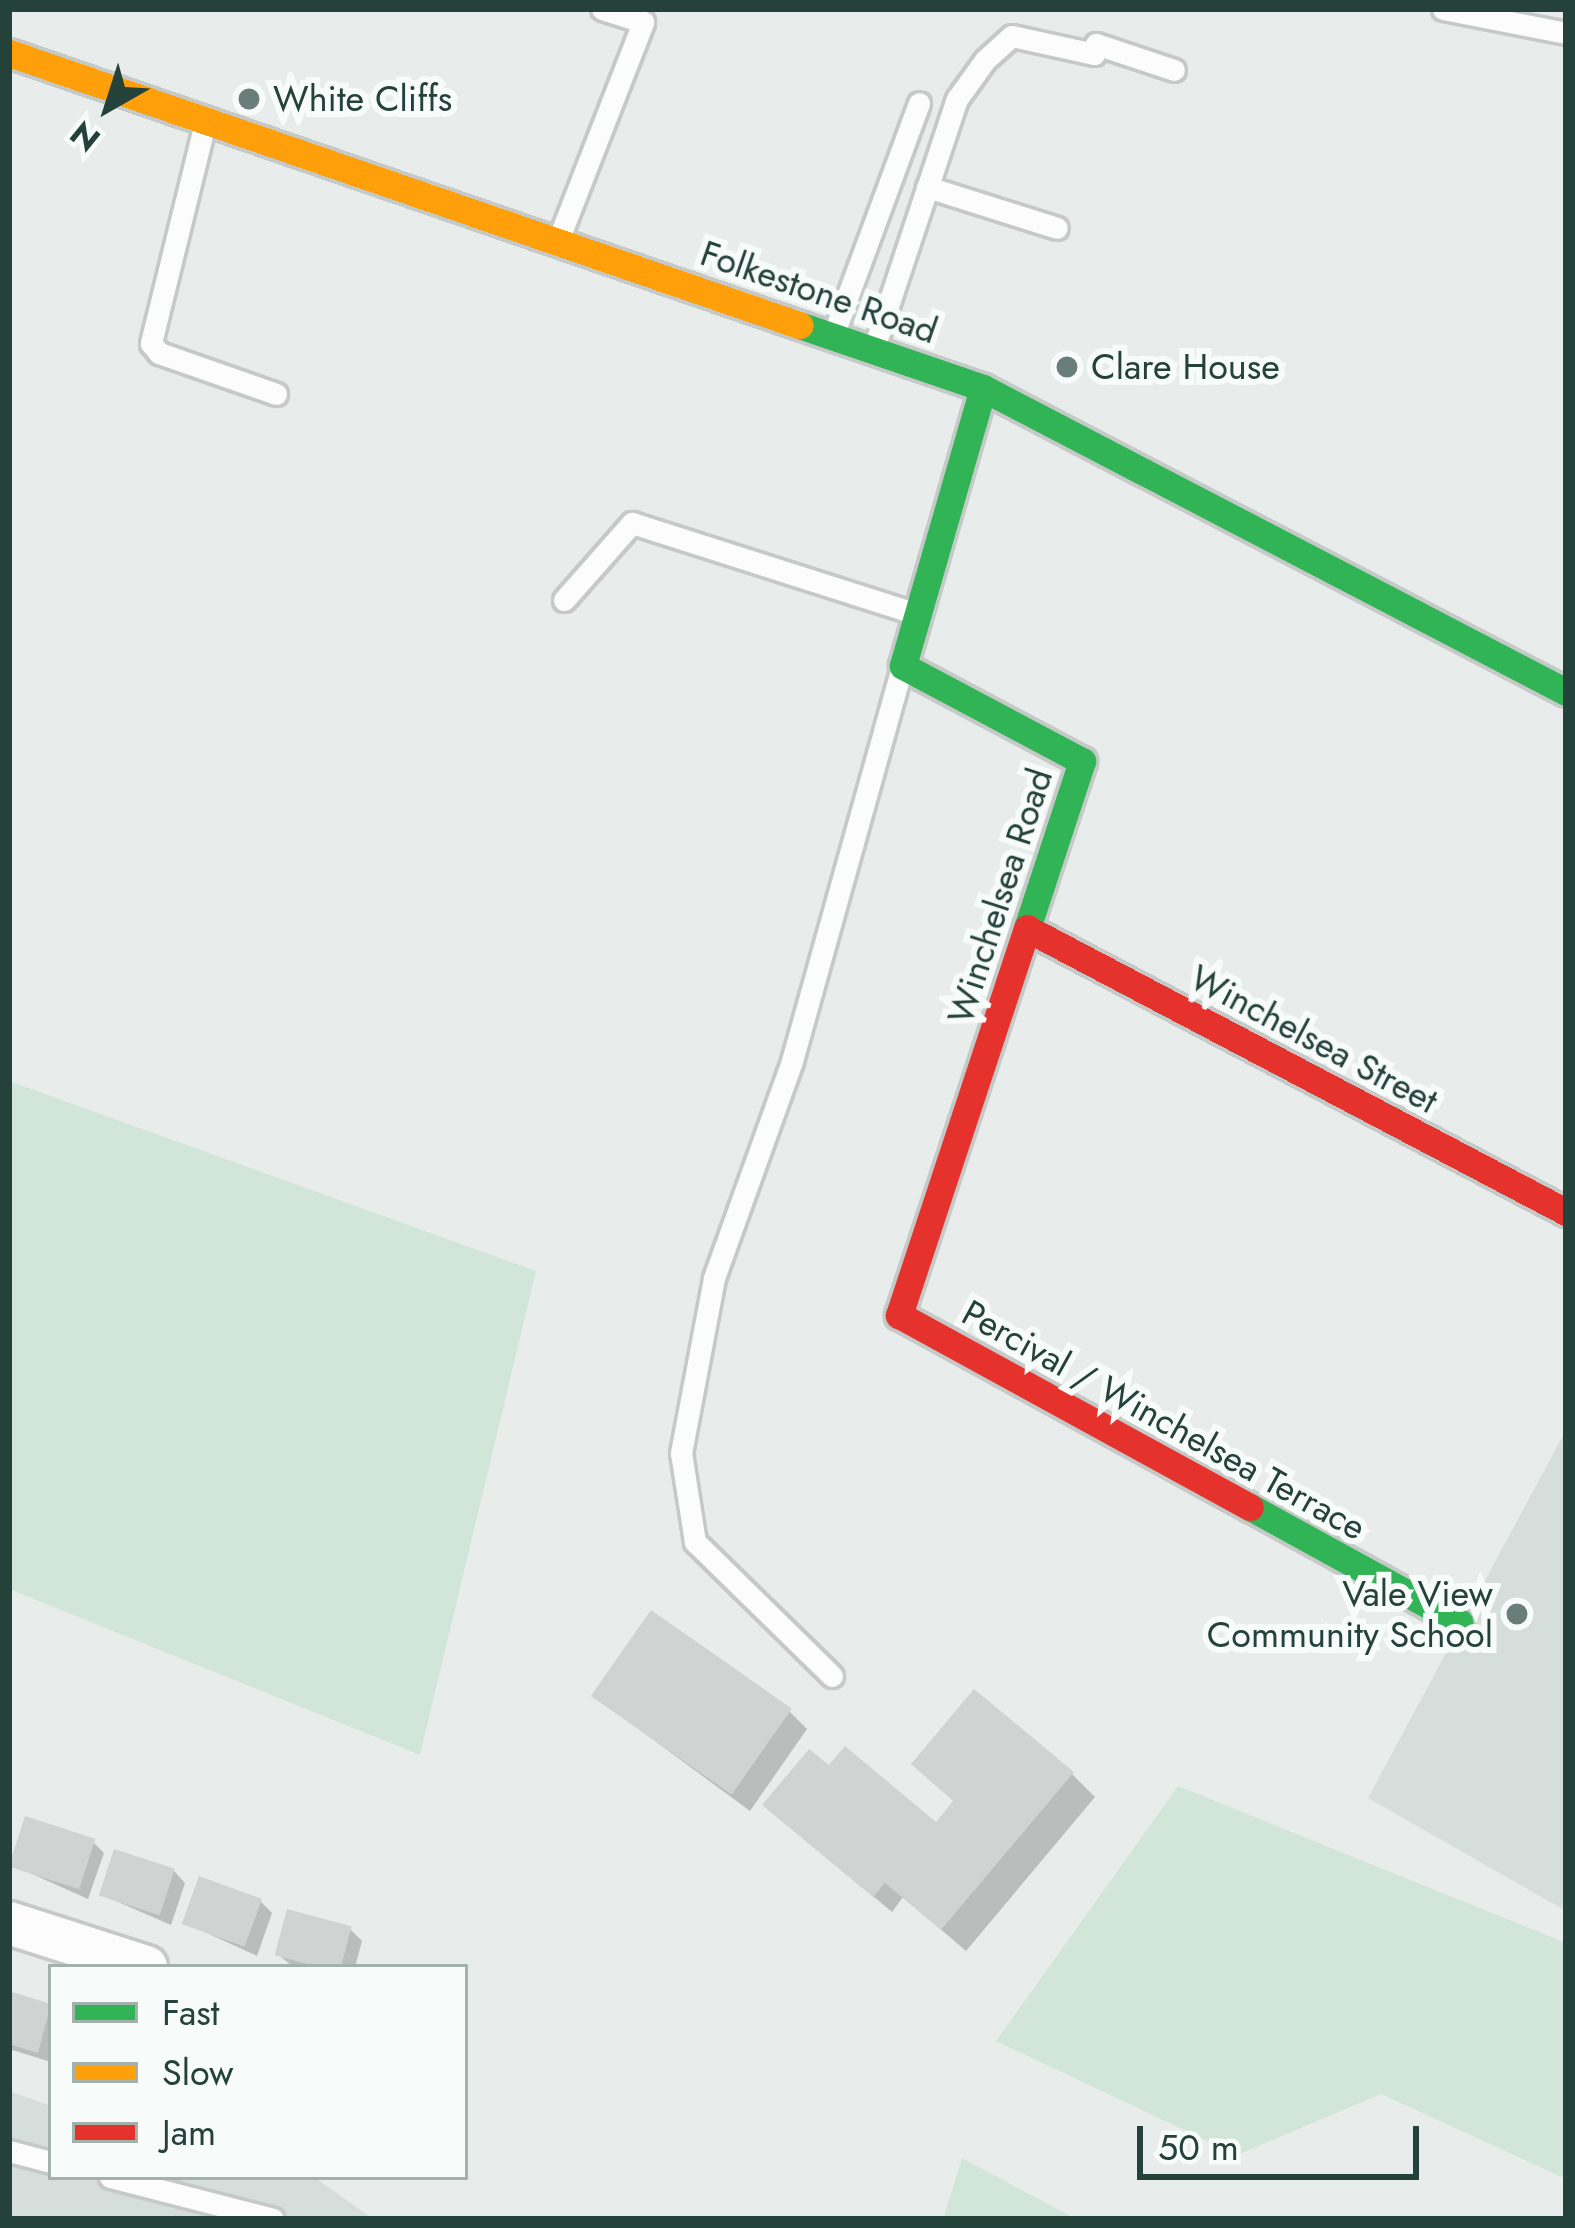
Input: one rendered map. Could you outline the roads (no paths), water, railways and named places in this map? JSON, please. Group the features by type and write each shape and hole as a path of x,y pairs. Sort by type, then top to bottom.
{"street":[{"name":"Folkestone Road","path":"9,52 983,388 1566,692"},
{"path":"902,666 983,388"},
{"name":"Winchelsea Road","path":"899,1315 1082,760 902,666"},
{"name":"Winchelsea Street","path":"1028,929 1566,1212"},
{"name":"Percival / Winchelsea Terrace","path":"899,1315 1459,1622"},
{"path":"9,1924 136,1964"}],"lane":[{"path":"559,239 643,22 602,9"},
{"path":"1443,9 1566,33"},
{"path":"873,349 957,99 973,71 1012,36 1094,54 1096,44 1174,70"},
{"path":"834,334 920,103"},
{"path":"206,119 151,343 277,394"},
{"path":"927,188 1057,228"},
{"path":"564,599 632,523 920,615"},
{"path":"832,1676 695,1542 681,1453 714,1277 792,1061 902,666"},
{"path":"9,2151 48,2161"},
{"path":"122,2180 273,2219"}],"place":[{"name":"White Cliffs","path":"249,99"},
{"name":"Clare House","path":"1067,367"},
{"name":"Vale View Community School","path":"1517,1614"}]}
